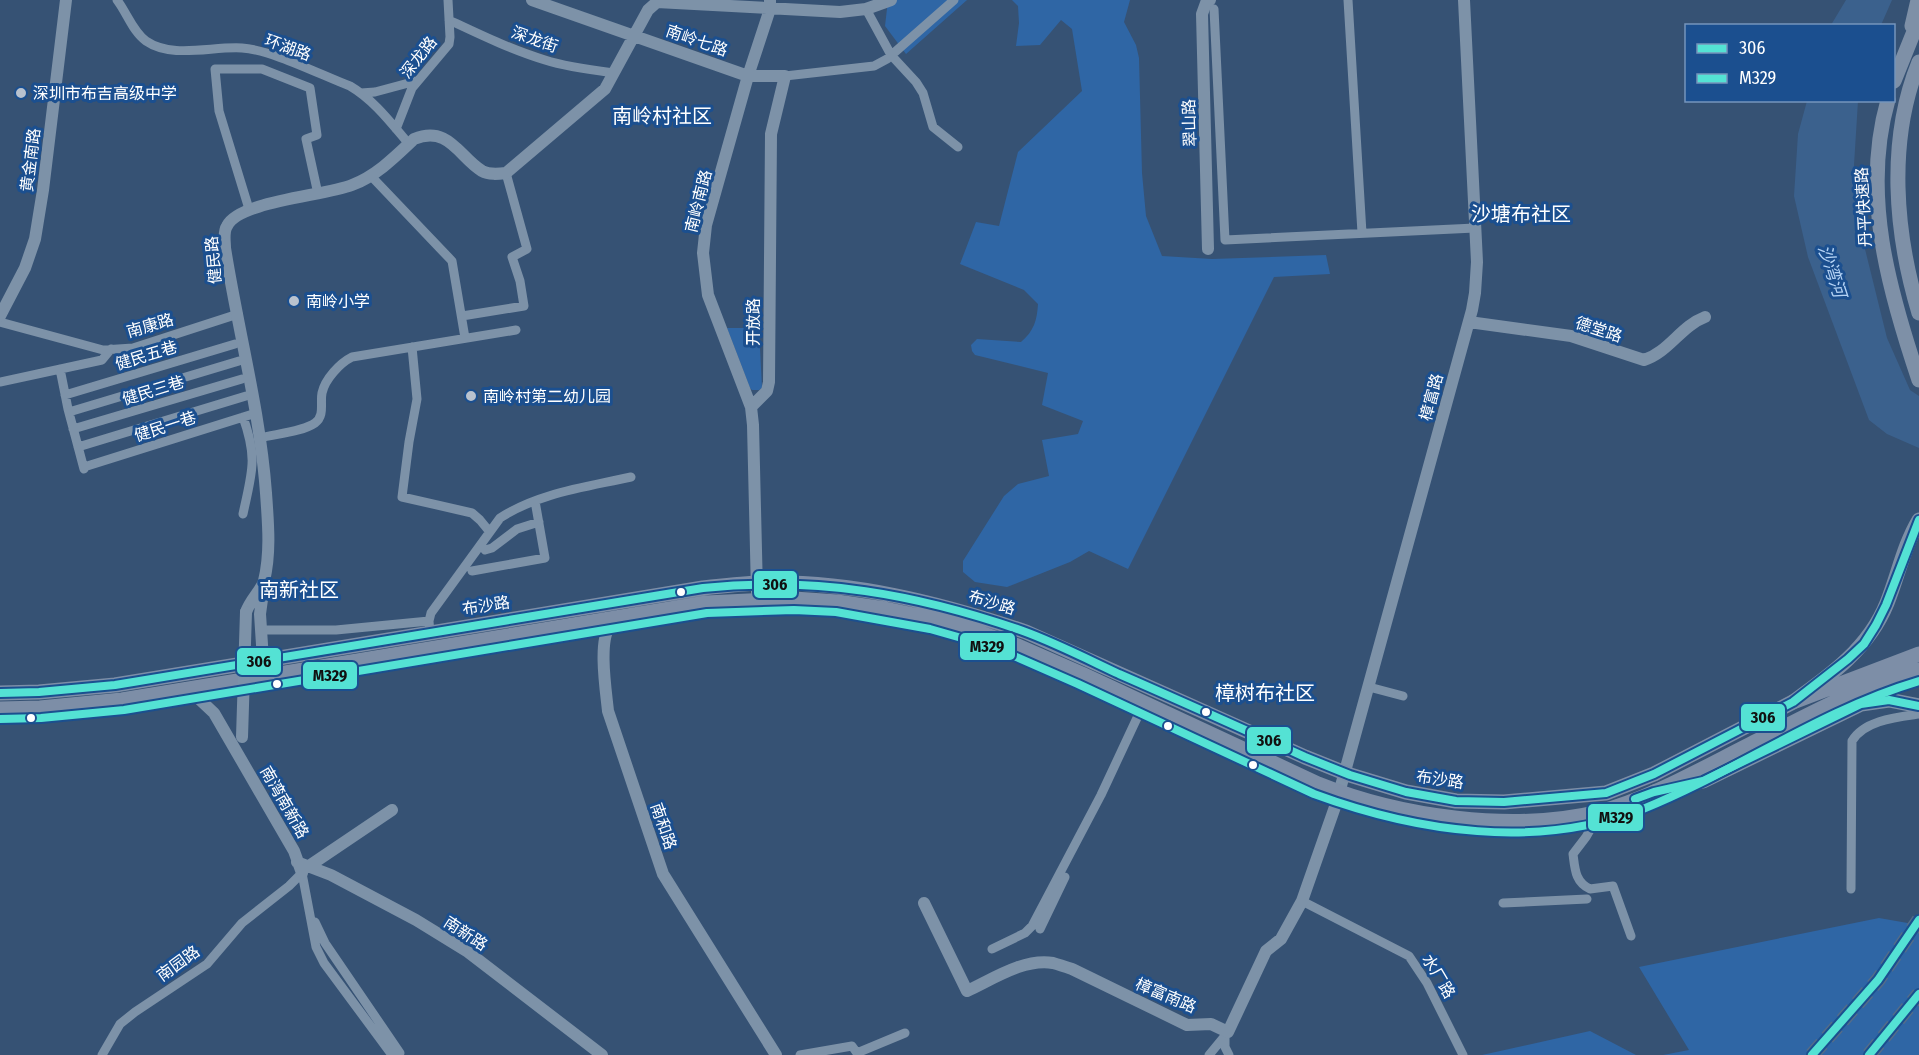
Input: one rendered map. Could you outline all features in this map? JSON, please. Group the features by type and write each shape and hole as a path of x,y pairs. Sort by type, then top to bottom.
{"highway":[{"path":"1909,40 1918,0"},
{"path":"1895,76 1919,19"},
{"path":"1919,62 1905,112 1898,203 1908,277 1919,313"},
{"path":"1900,154 1908,113 1919,78"},
{"name":"丹平快速路","path":"1887,102 1882,119 1878,152 1877,194 1880,237 1899,322 1919,380"},
{"path":"1793,702 1864,644 1886,605 1919,520"},
{"path":"1654,792 1703,781 1861,704 1889,700 1919,706"}],"main road":[{"name":"布沙路","path":"0,693 115,685 263,660 429,627 692,590 758,583 796,584 888,593 981,616 1026,632 1305,757 1346,773 1406,792 1456,801 1504,802 1606,793 1654,774 1793,702 1919,654"},
{"name":"布沙路","path":"0,710 122,700 706,603 757,599 837,602 933,619 1018,646 1340,792 1403,810 1454,819 1554,820 1601,811 1654,792 1834,702 1863,689 1919,670"},
{"path":"1403,810 1406,792"}],"street":[{"name":"黄金南路","path":"0,316 25,268 34,239 43,190 66,0"},
{"name":"深龙路","path":"396,129 416,81 448,44 450,37 448,0"},
{"name":"南岭七路","path":"532,0 748,76"},
{"path":"462,316 524,306 520,281 512,257 526,249 506,173 605,89 648,10 654,4 661,2 770,5 840,12 866,9 891,0"},
{"path":"748,76 785,76 874,66 891,55 954,0"},
{"path":"1348,0 1362,233"},
{"name":"樟富路","path":"1340,792 1469,322 1476,278 1464,0"},
{"name":"环湖路","path":"123,2 138,34 147,42 164,48 242,48 258,51 350,86 361,93 409,144"},
{"name":"翠山路","path":"1209,249 1202,14 1206,3 1212,5"},
{"name":"南岭南路","path":"751,407 708,295 703,253 706,225 770,5"},
{"path":"1212,5 1225,240 1475,228"},
{"path":"866,9 891,55 923,93 933,128 958,147"},
{"name":"深龙街","path":"449,20 497,42 545,60 614,74"},
{"path":"249,209 219,111 215,69 262,69 310,88 317,135 306,139 318,194"},
{"name":"开放路","path":"751,407 767,392 769,382 771,134 785,76"},
{"path":"361,93 375,92 416,81"},
{"name":"健民路","path":"238,754 242,737 246,612 255,594 264,584 268,552 268,521 260,438 229,274 225,233 227,225 233,218 249,209 351,186 371,176 421,136 446,140 483,172 506,173"},
{"path":"371,176 452,261 465,338"},
{"name":"南康路","path":"0,322 103,350 133,348 238,314"},
{"name":"德堂路","path":"1469,322 1571,336 1644,360 1660,352 1691,325 1705,317"},
{"path":"260,438 305,428 315,423 320,418 322,392 325,385 343,361 352,357 516,330"},
{"name":"健民五巷","path":"65,394 235,344"},
{"path":"412,347 417,399 402,496 472,513 489,531"},
{"path":"0,382 102,360 111,349"},
{"path":"69,412 239,361"},
{"path":"60,369 78,447 246,396"},
{"name":"健民三巷","path":"73,429 242,379"},
{"path":"751,407 757,599"},
{"name":"健民一巷","path":"78,447 84,468 256,413"},
{"path":"243,417 251,439 253,454 253,464 242,499 243,513"},
{"path":"261,630 429,627 431,613 500,518 514,508 550,496 631,477"},
{"path":"472,571 484,572 529,564 545,558 535,501"},
{"path":"485,550 510,538 523,526 539,522"},
{"path":"263,660 261,603 264,584"},
{"name":"南和路","path":"646,612 647,617 642,622 610,626 606,631 605,684 608,711 663,874 776,1055"},
{"path":"214,713 213,694 215,687 220,683"},
{"path":"1369,687 1403,696"},
{"name":"南湾南新路","path":"176,690 197,697 214,713 303,867 310,914 325,943 399,1054"},
{"path":"1040,929 1147,704"},
{"path":"992,949 1025,933 1032,926 1147,704"},
{"path":"1851,889 1852,741 1859,732 1868,727 1890,719 1919,714"},
{"path":"1209,1055 1226,1035 1266,951 1281,939 1302,901 1340,792"},
{"path":"303,867 392,810"},
{"path":"1601,811 1573,854 1576,875 1580,882 1590,889 1613,886 1631,936"},
{"name":"南园路","path":"102,1055 120,1024 207,964 242,923 289,886 303,867"},
{"name":"南新路","path":"303,867 331,875 416,920 468,952 602,1055"},
{"path":"1503,903 1587,899"},
{"name":"水厂路","path":"1302,901 1409,956 1427,983 1463,1055"},
{"name":"樟富南路","path":"924,903 968,991 1029,964 1053,963 1072,969 1187,1025 1211,1024 1226,1035"},
{"path":"800,1055 852,1046 857,1053 905,1033"},
{"path":"1226,1035 1225,1047 1229,1055"}],"shaded area":[{"path":"888,0 967,0 906,54 885,26"},
{"path":"1012,0 1130,0 1124,22 1136,45 1139,58 1142,173 1146,216 1162,256 1212,259 1326,255 1330,274 1274,277 1128,569 1089,551 1070,562 1007,587 975,582 963,572 963,561 1004,496 1018,484 1049,476 1042,440 1078,434 1083,421 1042,405 1048,373 975,355 972,351 971,345 977,339 1021,342 1034,325 1038,304 1024,290 960,264 976,222 999,226 1018,152 1082,91 1072,29 1061,20 1040,45 1016,46 1019,23 1018,6"},
{"path":"727,328 759,328 762,388 759,390 750,388"},
{"path":"1879,918 1919,925 1919,1055 1663,1055 1689,1050 1639,967"},
{"path":"1590,1031 1636,1055 1482,1055"}],"water":[{"path":"1846,0 1892,0 1881,24 1832,24"},
{"name":"沙湾河","path":"1807,102 1858,102 1854,165 1864,245 1887,338 1910,390 1919,396 1919,448 1887,434 1869,420 1808,257 1794,196 1798,134"}],"tunnel":[{"path":"1812,1055 1878,980 1919,920"},
{"path":"1869,1055 1919,994"}],"transit line":[{"name":"306","path":"0,693 115,685 703,588 785,584 865,591 905,598 944,607 1023,631 1305,757 1350,775 1406,792 1456,801 1504,802 1606,793 1654,774 1793,702 1848,659 1864,644 1876,625 1919,520"},
{"name":"M329","path":"0,719 41,718 124,710 707,613 794,610 836,612 930,629 1014,656 1314,794 1353,807 1435,826 1477,831 1519,832 1561,829 1603,822 1643,809 1678,794 1813,724 1883,693 1919,681"},
{"name":"306","path":"1635,799 1654,792 1703,781 1861,704 1889,700 1919,706"},
{"name":"306","path":"1812,1055 1878,980 1919,920"},
{"name":"306","path":"1869,1055 1919,994"}],"place":[{"name":"深圳市布吉高级中学","path":"21,93"},
{"name":"南岭小学","path":"294,301"},
{"name":"南岭村第二幼儿园","path":"471,396"}],"district":[{"name":"南岭村社区","path":"662,116"},
{"name":"沙塘布社区","path":"1521,214"},
{"name":"南新社区","path":"299,590"},
{"name":"樟树布社区","path":"1265,693"}]}
